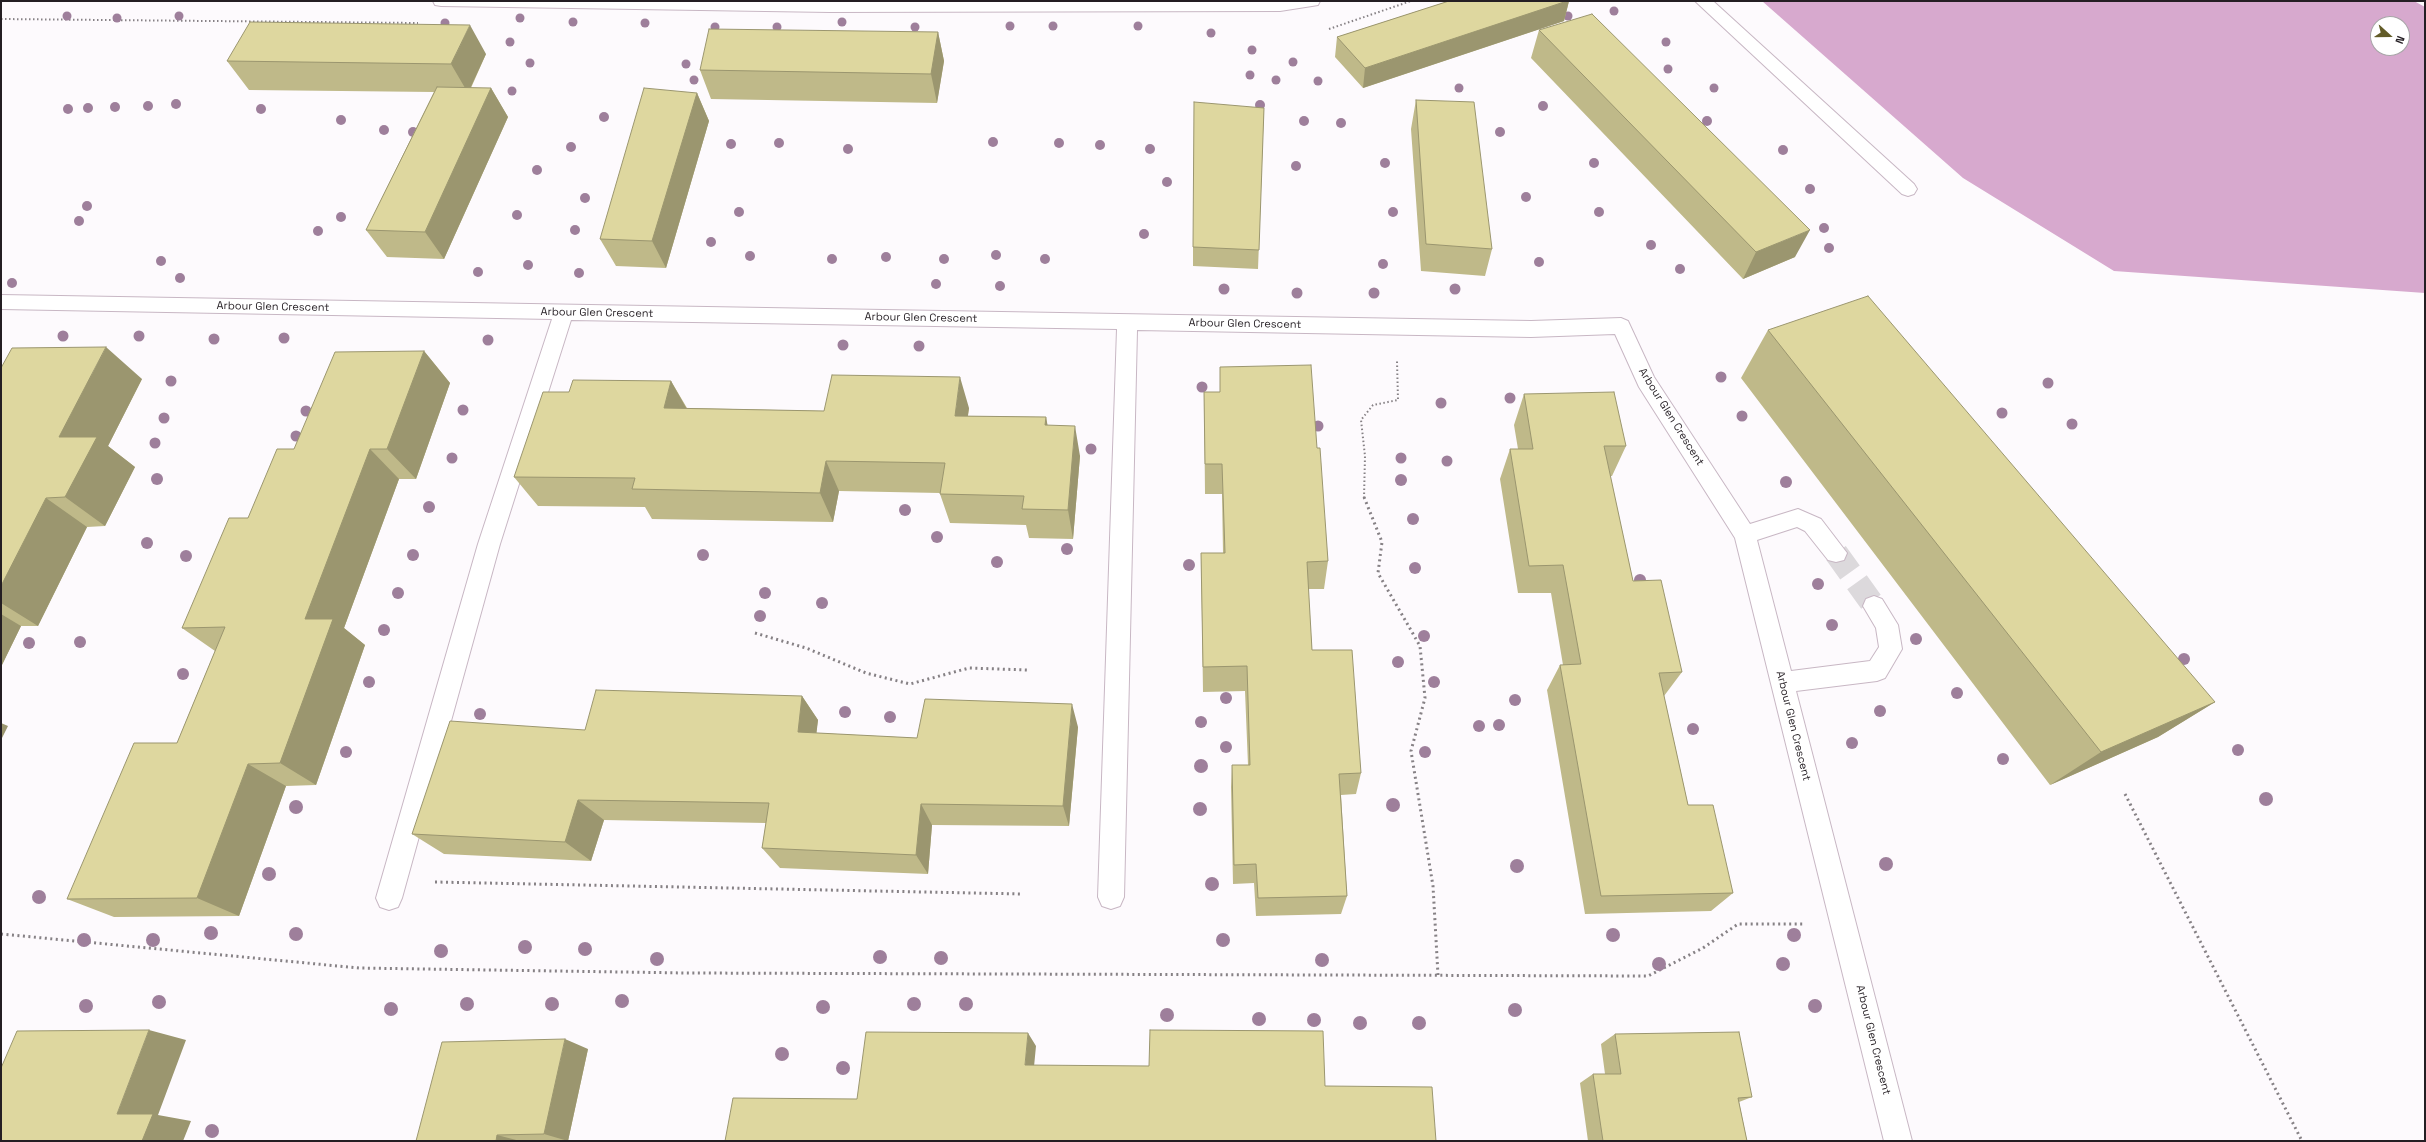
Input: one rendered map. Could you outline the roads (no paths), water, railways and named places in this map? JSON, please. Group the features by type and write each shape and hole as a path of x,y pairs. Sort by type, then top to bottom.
{"street":[{"path":"441,1 1280,6 1312,1"},
{"path":"1703,1 1908,189"},
{"name":"Arbour Glen Crescent","path":"1,302 1396,327 1531,329 1621,326 1646,381 1745,535 1898,1141"},
{"path":"389,898 489,544 564,312"},
{"path":"1111,898 1127,322"},
{"path":"1745,535 1798,518 1813,525 1836,553"},
{"path":"1782,682 1877,672 1891,649 1887,625 1874,606"}],"tunnel":[{"path":"1836,553 1874,606"}]}
